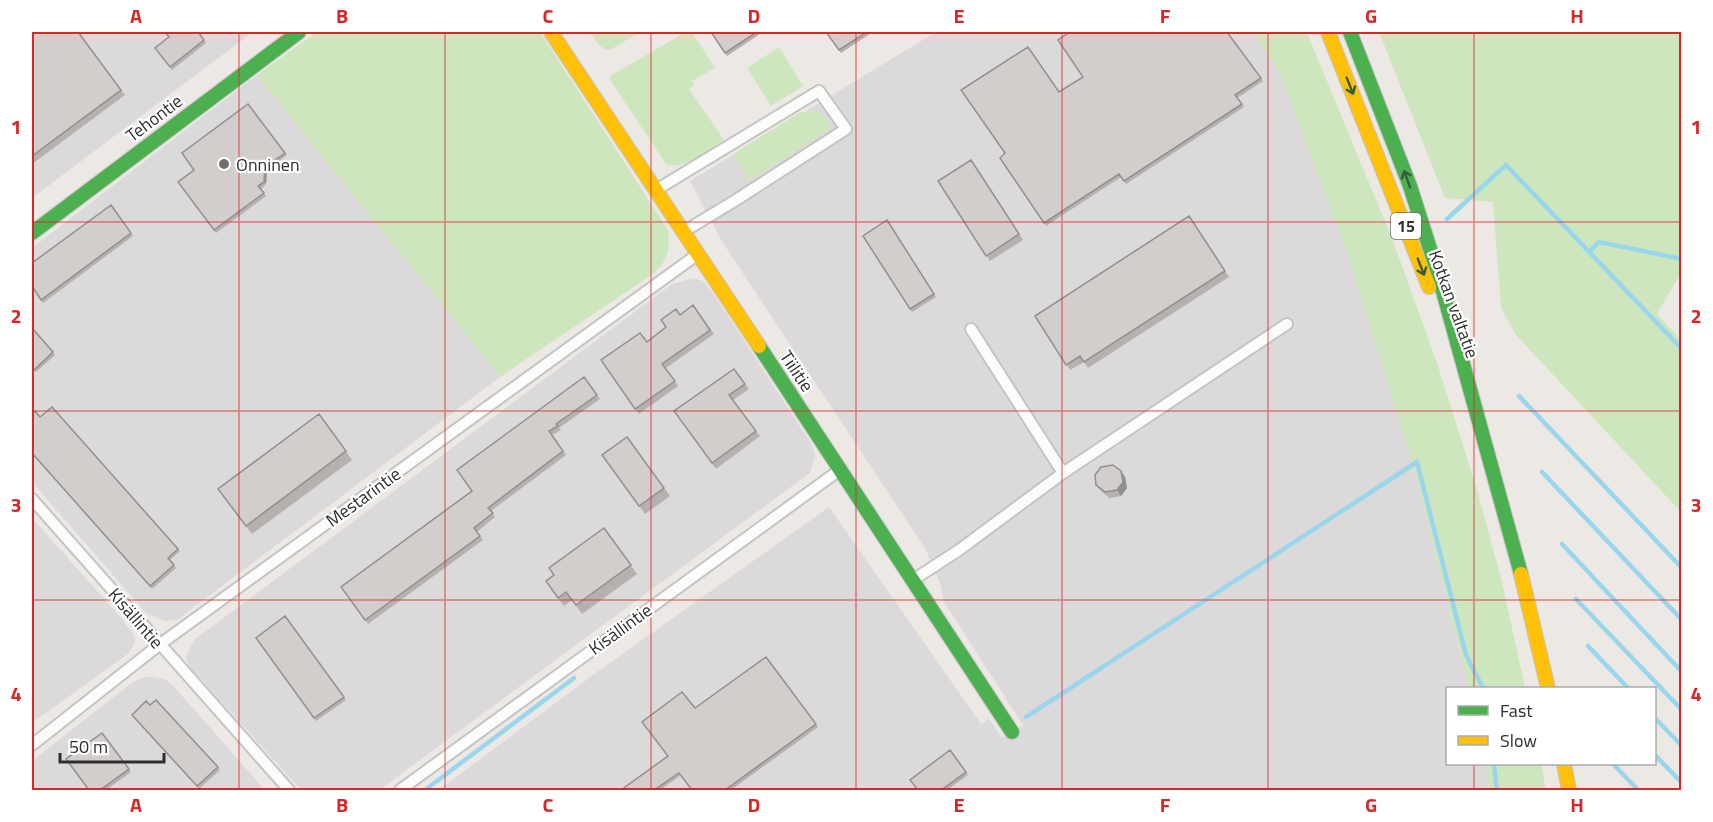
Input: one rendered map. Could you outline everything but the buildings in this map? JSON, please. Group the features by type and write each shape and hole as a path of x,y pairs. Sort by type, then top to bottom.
{"main road":[{"name":"Tehontie","path":"32,232 299,32"},
{"name":"Tiilitie","path":"551,32 1012,732"},
{"name":"Kotkan valtatie","path":"1328,32 1408,231 1479,423"},
{"name":"Kotkan valtatie","path":"1350,32 1426,234 1522,577 1548,687"},
{"path":"1564,765 1569,790"}],"street":[{"path":"656,190 819,91 846,129 683,232"},
{"name":"Mestarintie","path":"32,745 159,645 698,254"},
{"path":"913,580 959,550 1063,473 1287,324"},
{"path":"970,329 1063,473"},
{"name":"Kisällintie","path":"400,790 841,470"},
{"name":"Kisällintie","path":"32,499 289,790"}],"shaded area":[{"path":"32,32 253,32 32,198"},
{"path":"936,32 1254,32 1279,71 1345,247 1414,468 1469,687 1446,687 1446,765 1486,765 1489,790 439,790 593,675 829,507 981,724 989,719 1002,738 1023,725 944,602 940,583 926,550 723,243 690,181"},
{"path":"257,75 500,377 177,620 164,621 146,613 32,482 32,248"},
{"path":"693,278 703,281 713,293 812,445 815,455 810,473 379,790 301,790 189,666 186,657 194,640 672,284"},
{"path":"32,518 135,636 134,644 128,654 32,723"},
{"path":"145,677 166,680 175,688 265,790 32,790 32,761 133,682"}],"green space":[{"path":"317,32 540,32 668,230 668,251 661,266 650,276 500,377 257,75"},
{"path":"590,32 640,32 610,50 606,50"},
{"path":"686,32 692,32 715,68 692,81 694,85 689,89 724,140 688,162 673,165 666,164 610,80 610,76"},
{"path":"1254,32 1306,32 1393,241 1437,363 1478,493 1502,582 1525,687 1469,687 1414,468 1345,247 1279,71"},
{"path":"1379,32 1681,32 1681,273 1657,314 1681,340 1681,512 1516,335 1501,308 1493,202 1445,198"},
{"path":"779,47 803,86 771,106 747,68"},
{"path":"815,110 830,124 828,130 750,180 733,154 799,113"},
{"path":"1486,765 1541,765 1546,790 1489,790"}],"waterway":[{"path":"1447,219 1506,165 1682,349"},
{"path":"1589,252 1599,242 1682,259"},
{"path":"1519,396 1682,568"},
{"path":"1026,717 1417,462 1466,655 1482,687"},
{"path":"1542,472 1682,620"},
{"path":"1562,544 1682,672"},
{"path":"1576,599 1682,710"},
{"path":"1588,646 1627,687"},
{"path":"425,790 574,678"},
{"path":"1656,719 1682,746"},
{"path":"1656,756 1682,783"},
{"path":"1494,765 1497,790"},
{"path":"1614,765 1638,790"}],"traffic: fast":[{"path":"32,233 299,32"},
{"path":"1350,32 1410,186 1439,277 1521,574"},
{"path":"759,346 1012,732"}],"traffic: slow":[{"path":"551,32 759,346"},
{"path":"1328,32 1429,287"},
{"path":"1521,574 1548,687"},
{"path":"1564,765 1569,790"}],"place":[{"name":"Onninen","path":"224,164"}]}
